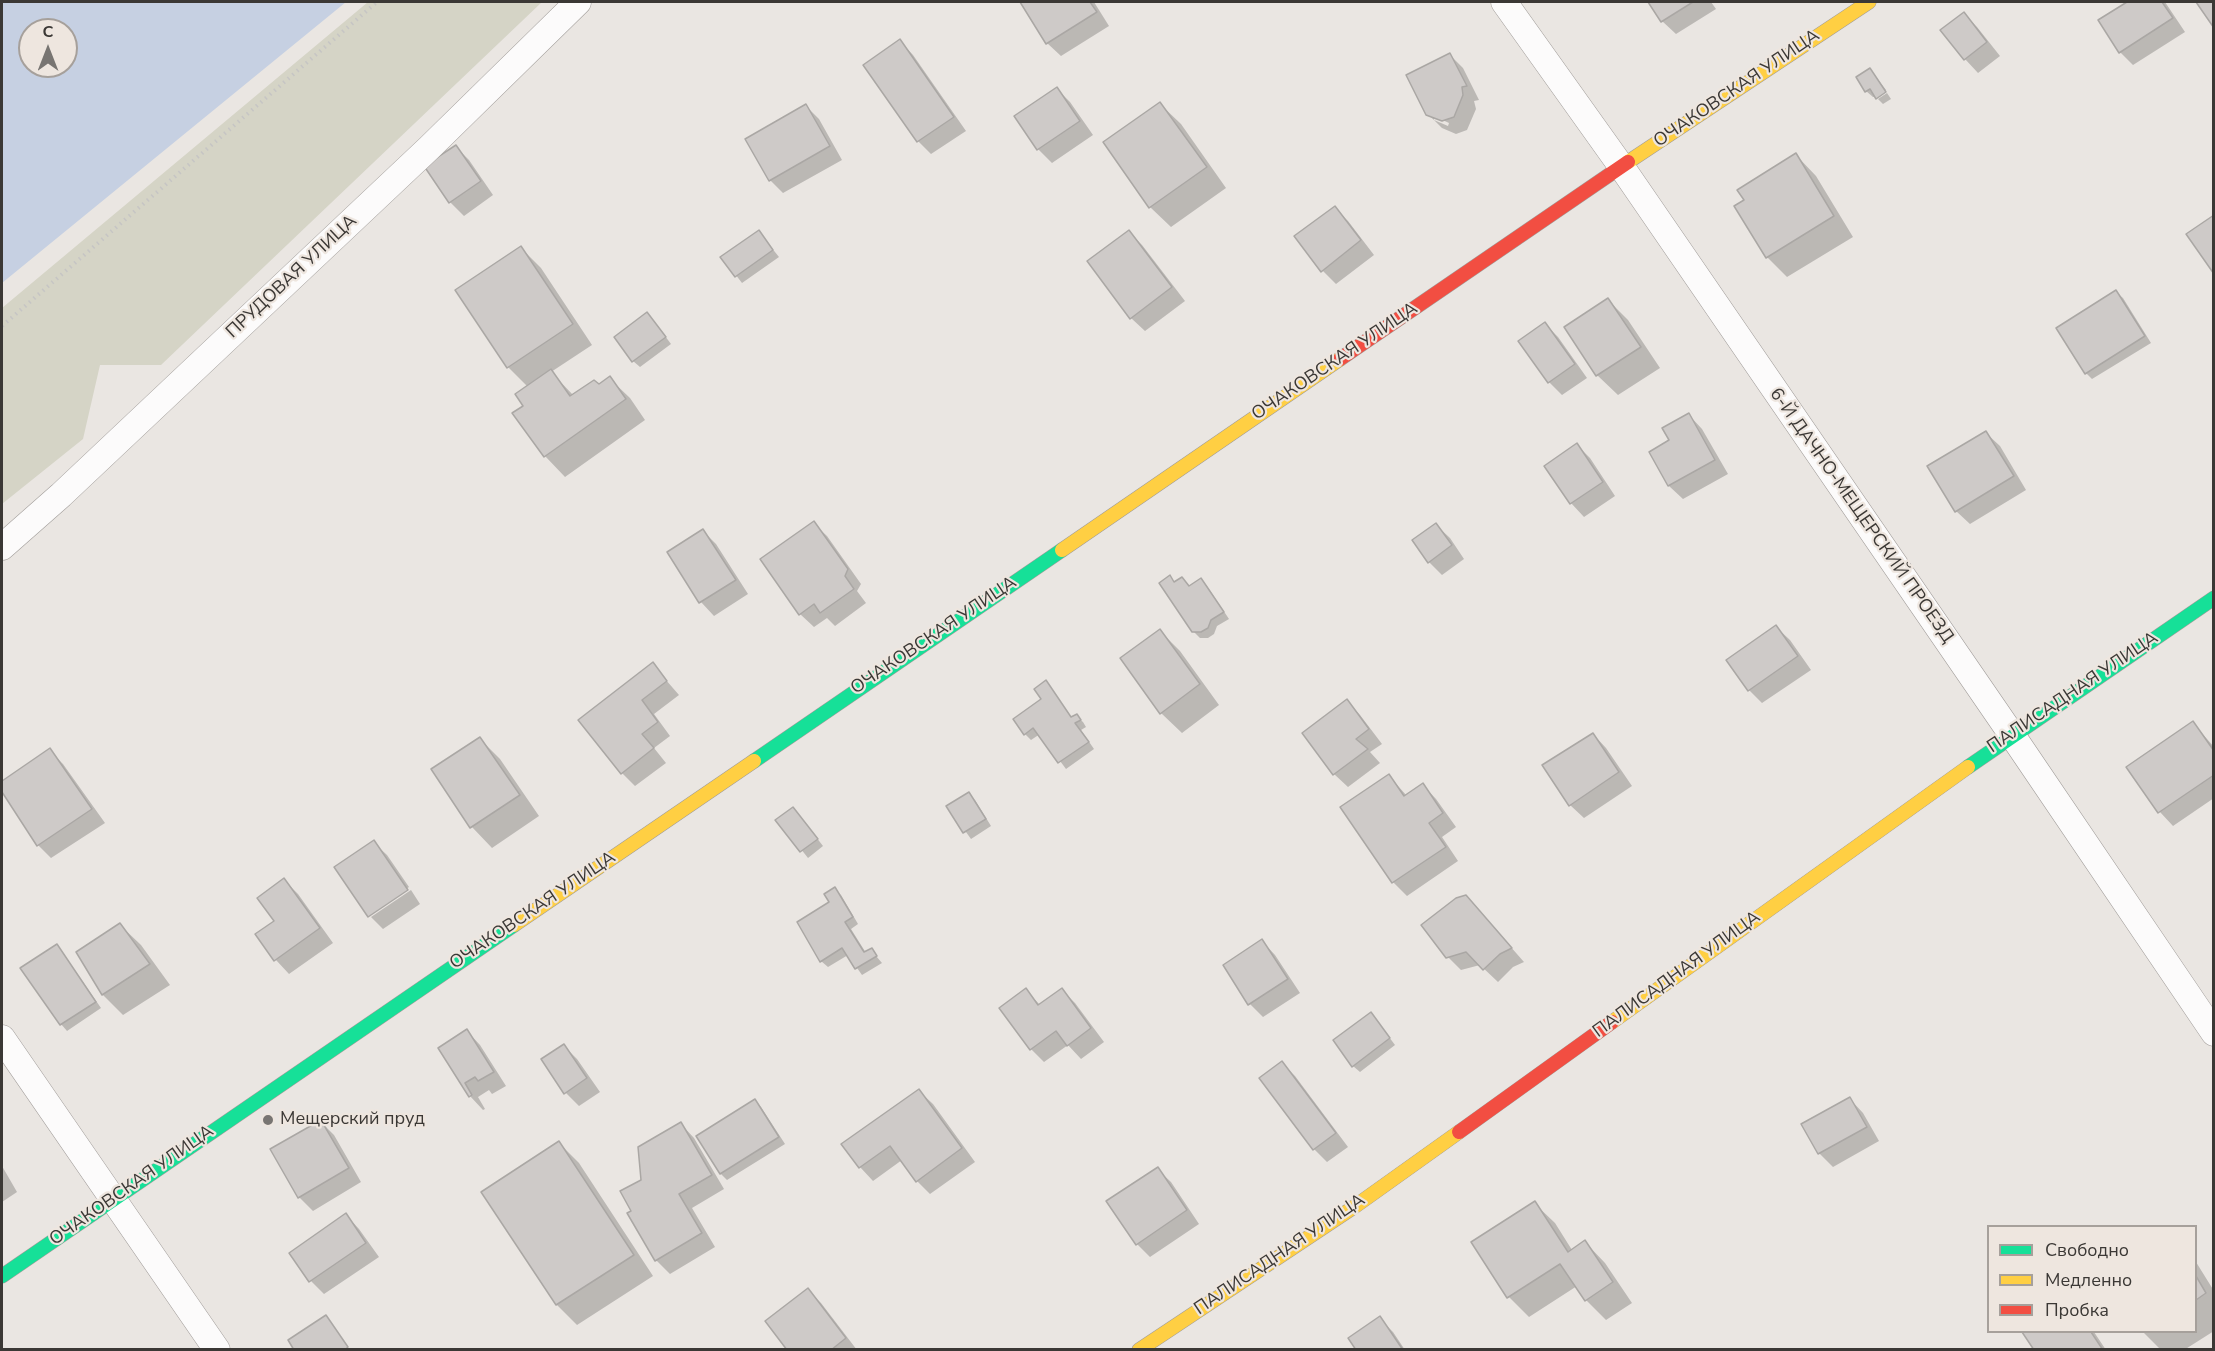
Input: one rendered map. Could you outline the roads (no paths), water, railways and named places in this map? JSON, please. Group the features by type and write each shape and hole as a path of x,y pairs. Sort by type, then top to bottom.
{"street":[{"name":"ПРУДОВАЯ УЛИЦА","path":"2,547 61,495 429,148 578,2"},
{"name":"6-Й ДАЧНО-МЕЩЕРСКИЙ ПРОЕЗД","path":"1504,2 1621,166 2214,1033"},
{"name":"ОЧАКОВСКАЯ УЛИЦА","path":"2,1276 112,1198 1621,166 1869,2"},
{"name":"ПАЛИСАДНАЯ УЛИЦА","path":"1139,1350 1354,1207 2012,735 2214,598"},
{"path":"2,1038 217,1350"}],"water":[{"path":"2,2 346,2 2,283"}],"place":[{"name":"Мещерский пруд","path":"268,1120"}]}
